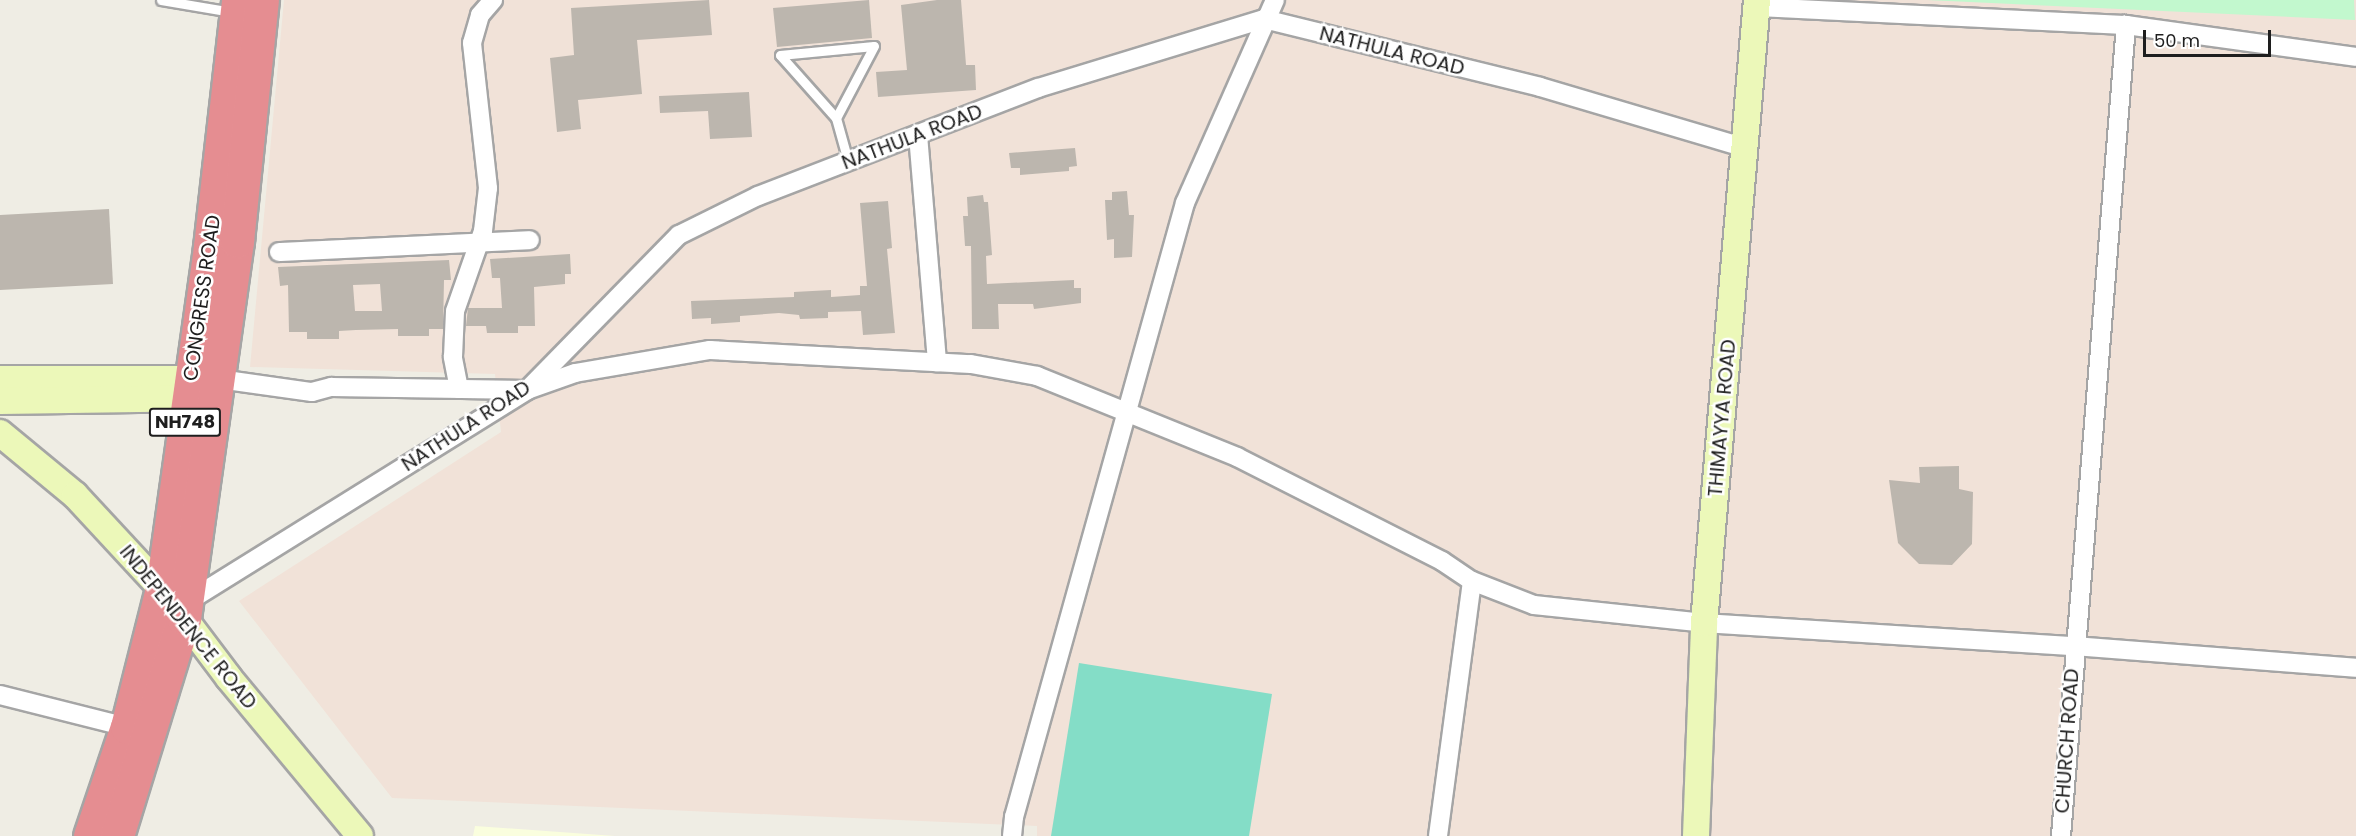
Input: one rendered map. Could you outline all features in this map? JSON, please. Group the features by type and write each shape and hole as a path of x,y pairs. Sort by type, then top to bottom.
{"highway":[{"name":"CONGRESS ROAD","path":"117,836 178,603 246,4"},
{"name":"CONGRESS ROAD","path":"90,836 128,727 178,603"}],"main road":[{"name":"THIMAYYA ROAD","path":"1696,836 1704,623 1757,3"},
{"path":"0,379 204,388"},
{"path":"0,401 204,388"},
{"name":"INDEPENDENCE ROAD","path":"0,434 75,495 178,603 229,678 360,836"}],"street":[{"path":"459,388 453,357 455,310 479,243 488,188 472,43 480,15 493,0"},
{"path":"1012,836 1017,806 1185,203 1264,19 1275,0"},
{"path":"1757,3 2126,25 2356,57"},
{"name":"NATHULA ROAD","path":"178,603 527,390 679,235 758,196 1038,88 1264,19 1540,87 1746,148"},
{"name":"CHURCH ROAD","path":"2061,836 2073,646 2126,25"},
{"path":"918,135 937,362"},
{"path":"279,252 530,240"},
{"path":"204,388 312,392 331,387 527,390 575,373 710,350 937,362 1037,376 1237,457 1443,561 1472,580 1534,605 1704,623 2073,646 2356,668"},
{"path":"1438,836 1472,580"},
{"path":"0,695 128,727"}],"lane":[{"path":"161,0 246,4"},
{"path":"836,118 874,46 780,55 836,118 848,161"}],"shaded area":[{"path":"284,0 2356,0 2356,836 1037,836 1037,826 392,798 239,601 501,432 495,374 250,367"},
{"path":"475,826 615,836 473,836"}],"green space":[{"path":"1927,0 2354,0 2355,20"},
{"path":"1079,663 1272,694 1249,836 1051,836"}],"building":[{"path":"709,0 712,35 637,40 642,94 578,100 581,129 557,132 550,58 574,55 571,8"},
{"path":"869,0 872,38 777,47 773,8"},
{"path":"937,0 961,0 966,65 975,65 976,90 878,97 876,72 907,70 901,5"},
{"path":"749,92 752,137 710,139 708,111 660,113 659,96"},
{"path":"1075,148 1077,166 1069,167 1069,171 1020,175 1020,168 1011,168 1009,153"},
{"path":"1127,191 1129,215 1134,215 1132,257 1114,258 1114,239 1107,240 1105,200 1112,200 1112,192"},
{"path":"983,195 984,202 988,202 992,255 986,256 987,284 1074,280 1074,288 1081,288 1081,303 1034,309 1033,304 998,304 999,329 972,329 971,246 965,246 963,216 968,216 967,197"},
{"path":"888,201 892,248 887,249 895,333 863,335 861,311 828,312 828,318 800,319 799,315 779,313 740,316 740,322 711,324 711,318 692,319 691,301 794,297 794,292 831,290 831,297 860,295 860,286 867,286 860,203"},
{"path":"109,209 113,284 0,290 0,215"},
{"path":"570,254 571,274 565,274 565,284 534,287 535,326 518,326 518,333 487,333 486,326 466,326 468,308 502,308 500,278 492,278 490,259"},
{"path":"449,260 451,280 444,280 443,329 429,329 429,336 398,336 398,329 356,330 339,331 339,339 307,339 307,332 289,332 288,285 280,286 278,267","holes":["380,284 382,311 355,311 353,285"]},
{"path":"1959,466 1959,489 1973,492 1972,544 1952,565 1919,564 1898,543 1889,480 1920,483 1919,467"}]}
